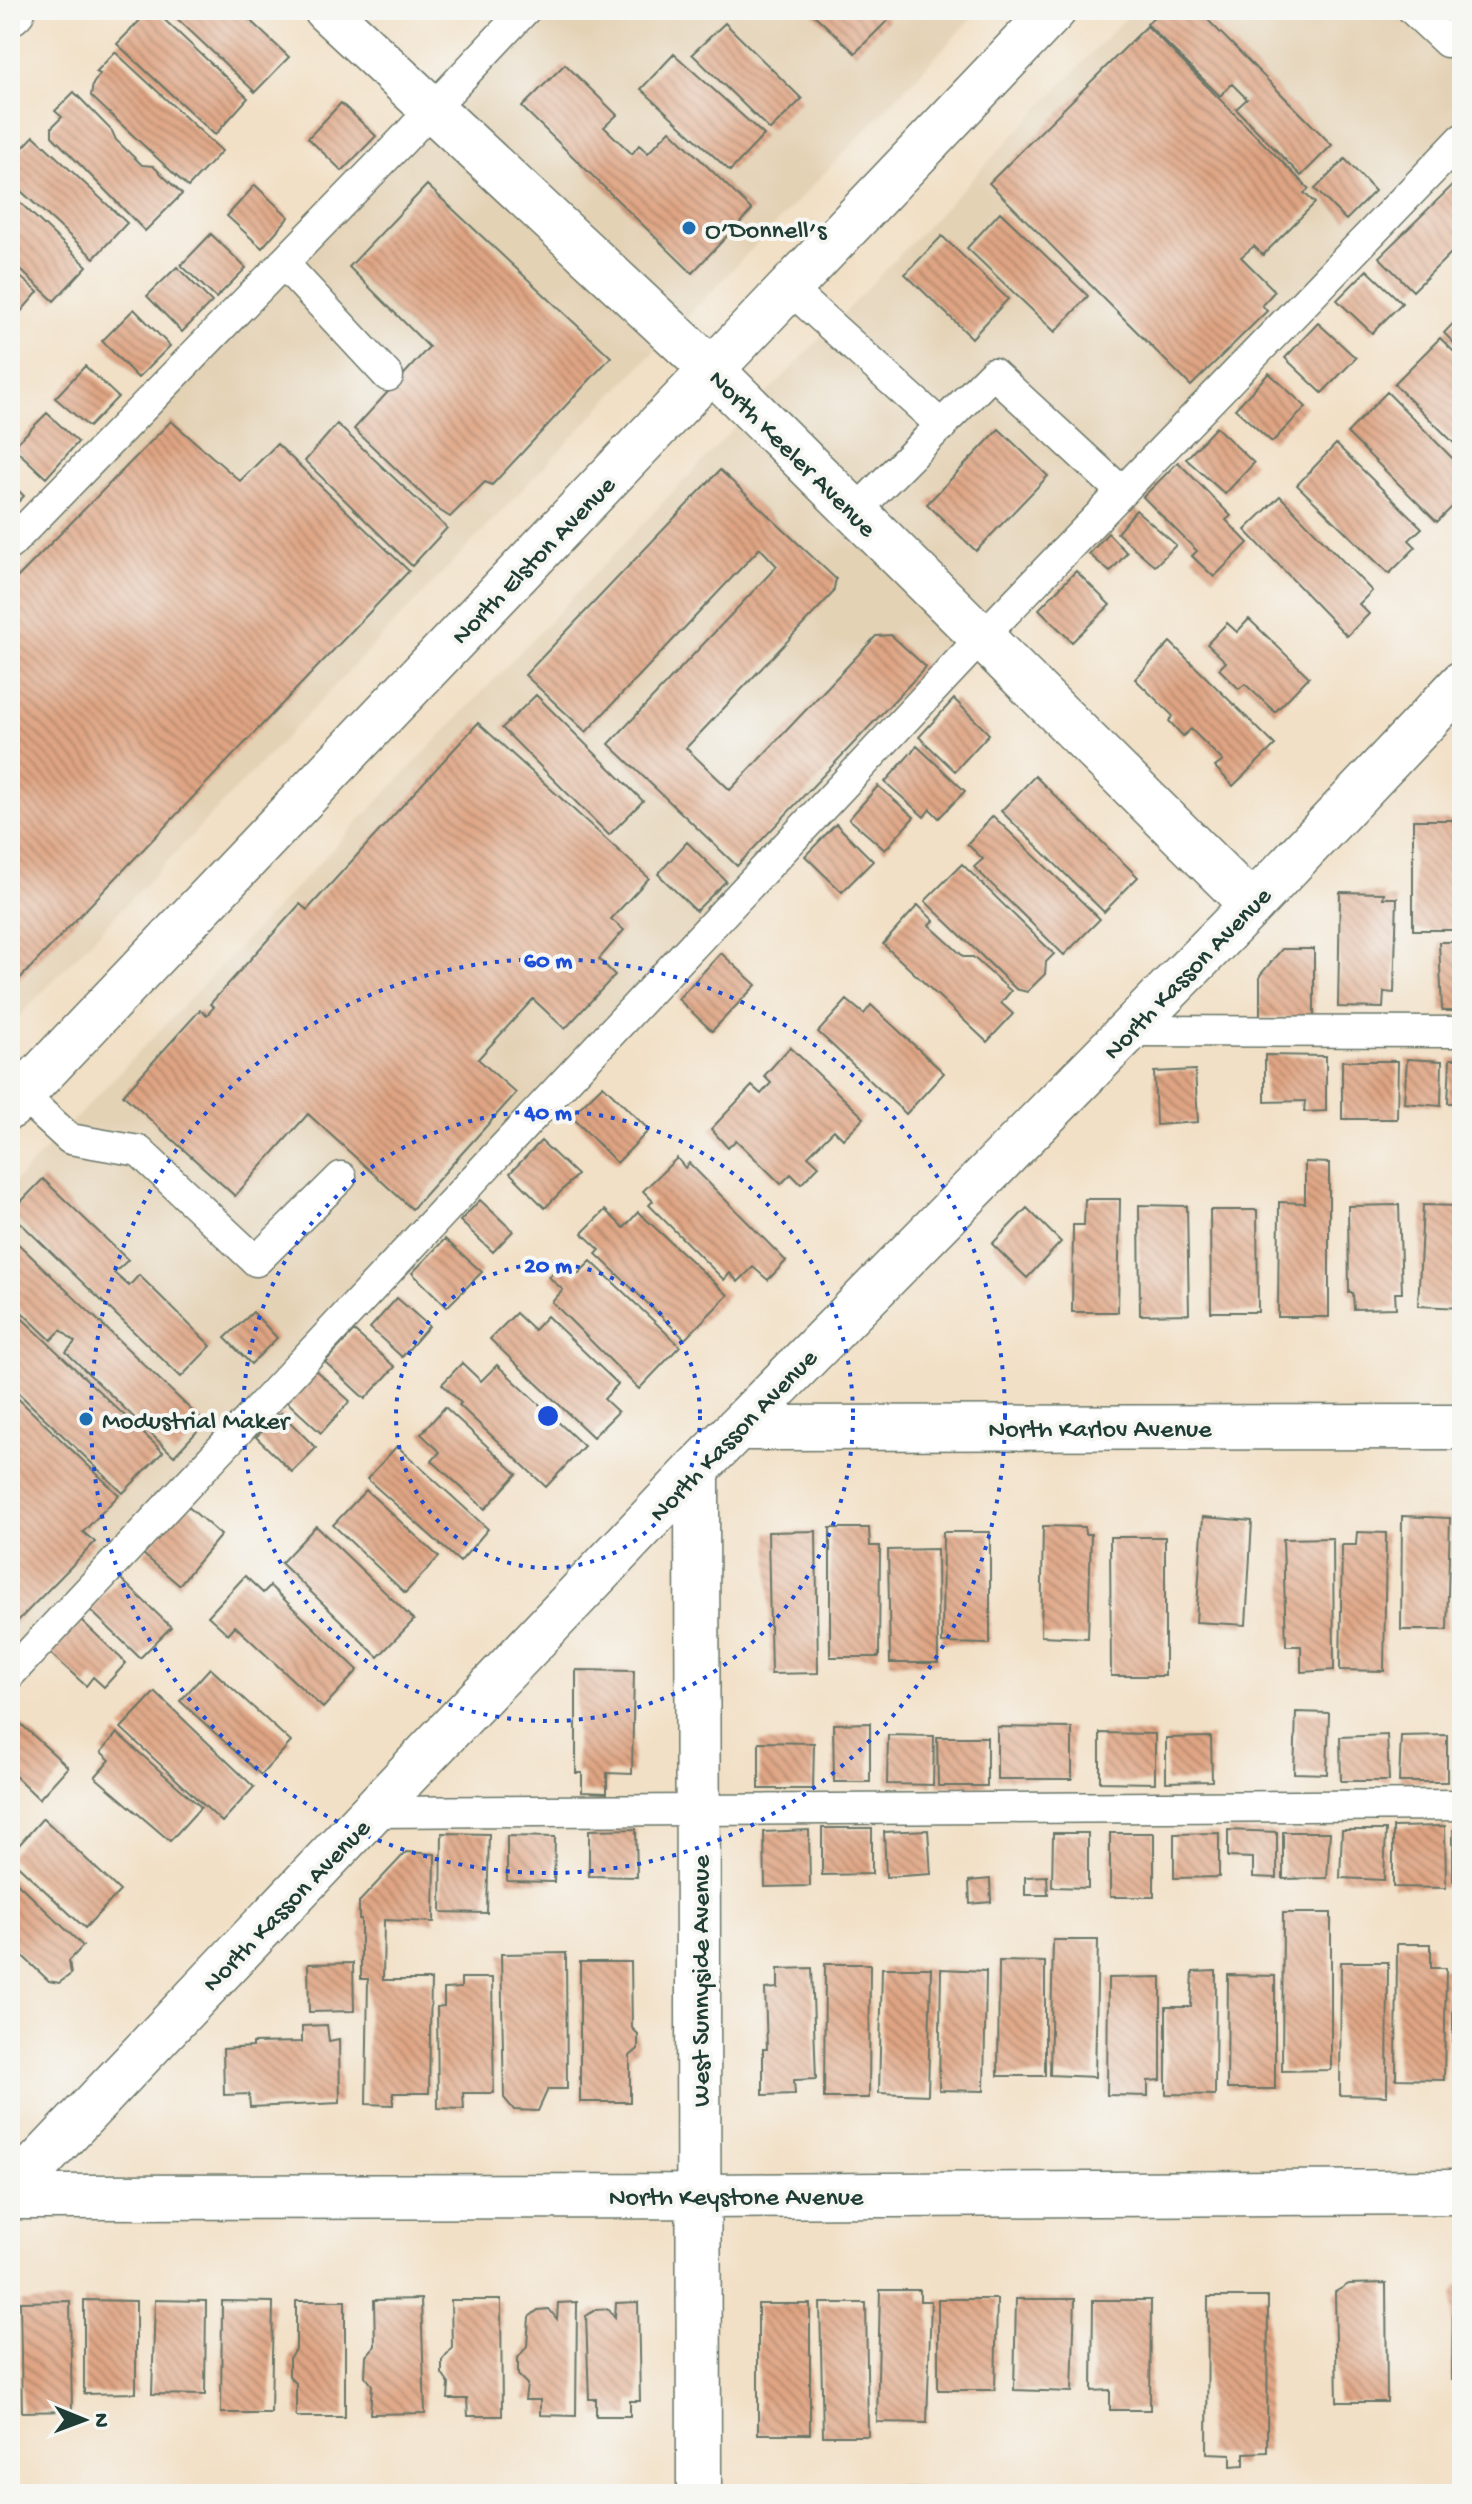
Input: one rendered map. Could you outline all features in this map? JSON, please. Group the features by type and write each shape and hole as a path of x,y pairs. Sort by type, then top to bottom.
{"street":[{"name":"North Keeler Avenue","path":"326,10 712,370 1252,905"},
{"name":"North Elston Avenue","path":"16,1101 1054,10"},
{"name":"North Kasson Avenue","path":"10,2195 697,1469 1252,905 1462,683"},
{"name":"North Karlov Avenue","path":"737,1428 1462,1427"},
{"name":"West Sunnyside Avenue","path":"697,1469 699,2494"},
{"name":"North Keystone Avenue","path":"10,2195 700,2196 1462,2192"}],"lane":[{"path":"10,544 525,10"},
{"path":"1413,10 1447,42 1462,27"},
{"path":"10,1674 982,637 1462,139"},
{"path":"283,263 388,376"},
{"path":"789,288 942,426"},
{"path":"855,512 993,373 1122,492"},
{"path":"1129,1031 1462,1032"},
{"path":"16,1101 70,1139 139,1151 256,1261 341,1177"},
{"path":"372,1812 1462,1805"}],"shaded area":[{"path":"523,10 980,10 10,1026 10,548"},
{"path":"1133,10 1462,10 1462,150 10,1671 10,1187"}],"building":[{"path":"150,10 154,10 248,98 215,135 117,44"},
{"path":"168,10 239,10 289,57 255,92"},
{"path":"809,10 880,10 889,19 855,53"},
{"path":"1160,10 1198,10 1332,145 1301,176 1236,109 1247,99 1232,84 1220,96 1147,24"},
{"path":"725,23 802,99 770,130 692,54"},
{"path":"1147,26 1309,189 1304,193 1315,203 1263,255 1254,246 1241,257 1275,291 1262,305 1267,311 1191,386 989,183"},
{"path":"115,52 222,151 188,187 91,96 93,84 100,74 96,72"},
{"path":"674,54 764,135 730,171 641,89"},
{"path":"565,64 617,115 604,127 632,154 639,145 648,153 670,130 752,210 692,273 522,107"},
{"path":"74,92 142,165 153,166 182,194 145,231 52,136 52,127 62,117 55,111"},
{"path":"341,103 376,136 342,171 308,138"},
{"path":"34,136 127,223 94,258 10,181 10,152 15,156"},
{"path":"1345,159 1375,191 1346,220 1315,189"},
{"path":"1462,176 1462,242 1413,291 1379,257"},
{"path":"255,185 289,217 262,248 227,216"},
{"path":"427,185 611,357 492,485 485,482 450,517 354,429 429,347 349,267"},
{"path":"10,193 87,266 54,301 10,260"},
{"path":"1000,212 1088,296 1055,332 967,248"},
{"path":"211,234 246,268 216,298 181,265"},
{"path":"942,236 1008,299 972,338 905,274"},
{"path":"177,267 212,302 182,332 147,296"},
{"path":"10,268 38,292 10,324"},
{"path":"1367,270 1402,303 1372,333 1337,300"},
{"path":"134,309 170,346 138,378 102,341"},
{"path":"1462,314 1462,351 1444,333"},
{"path":"1318,323 1356,358 1322,393 1285,358"},
{"path":"1440,338 1462,360 1462,451 1394,384"},
{"path":"85,366 118,397 89,427 55,398"},
{"path":"1269,373 1306,407 1272,442 1235,409"},
{"path":"1387,392 1462,468 1462,483 1457,489 1462,497 1437,522 1347,433"},
{"path":"47,413 78,442 46,478 13,447"},
{"path":"171,421 240,481 277,444 409,571 10,989 10,585"},
{"path":"337,424 447,528 412,566 305,461"},
{"path":"1216,427 1254,463 1225,494 1186,459"},
{"path":"999,429 1048,476 976,551 927,504"},
{"path":"1336,444 1422,528 1409,540 1416,547 1389,574 1297,485"},
{"path":"1178,462 1231,516 1226,520 1248,543 1214,577 1192,556 1197,551 1143,497"},
{"path":"720,470 836,579 833,593 686,748 730,790 876,636 891,635 926,667 737,866 609,744 777,566 760,548 586,732 525,675"},
{"path":"10,482 24,496 10,510"},
{"path":"1280,496 1372,591 1359,604 1369,614 1347,636 1245,530"},
{"path":"1136,510 1176,545 1155,566 1117,533"},
{"path":"1108,533 1127,553 1110,572 1089,554"},
{"path":"1076,571 1110,605 1072,642 1039,609"},
{"path":"1249,619 1309,677 1275,712 1245,684 1239,689 1219,669 1226,662 1207,644 1227,623 1237,632"},
{"path":"1170,642 1275,745 1233,786 1215,767 1223,761 1191,729 1183,736 1169,721 1173,716 1135,679"},
{"path":"536,695 643,801 609,835 502,728"},
{"path":"954,699 989,734 955,771 919,737"},
{"path":"478,723 649,878 611,919 624,930 599,959 615,975 565,1029 533,999 478,1059 516,1093 412,1209 308,1114 235,1196 123,1095 200,1010 207,1015 214,1007 210,1004 300,904 307,910"},
{"path":"917,746 965,791 939,818 930,809 924,817 885,782"},
{"path":"1035,776 1138,877 1104,912 1001,811"},
{"path":"878,786 914,817 885,850 849,819"},
{"path":"993,816 1100,919 1064,955 974,867 983,859 967,844"},
{"path":"1413,820 1462,820 1462,914 1457,914 1457,930 1413,930"},
{"path":"836,824 873,861 842,892 805,856"},
{"path":"687,842 726,881 696,911 658,874"},
{"path":"962,864 1054,954 1046,962 1045,974 1027,992 1016,989 925,901"},
{"path":"1340,892 1384,893 1383,898 1397,898 1394,993 1384,992 1383,1008 1338,1007"},
{"path":"918,905 934,921 929,925 964,957 973,957 1011,991 1001,1003 1013,1014 987,1042 883,944"},
{"path":"1439,942 1462,942 1462,1011 1442,1011"},
{"path":"1282,949 1314,949 1314,1018 1260,1017 1260,975"},
{"path":"721,953 756,985 712,1031 678,999"},
{"path":"847,1000 864,1014 871,1005 944,1073 906,1114 818,1032"},
{"path":"790,1047 864,1118 843,1139 834,1130 808,1156 819,1166 801,1184 791,1174 781,1184 736,1140 728,1148 711,1129 752,1086 761,1094 771,1083 764,1076"},
{"path":"1265,1055 1326,1056 1326,1111 1304,1112 1305,1101 1265,1102"},
{"path":"1407,1059 1442,1061 1441,1106 1404,1103"},
{"path":"1450,1059 1462,1059 1462,1103 1448,1103"},
{"path":"1342,1061 1398,1061 1397,1119 1342,1119"},
{"path":"1195,1070 1198,1122 1156,1125 1154,1072"},
{"path":"603,1085 649,1130 617,1163 571,1116"},
{"path":"541,1141 577,1175 545,1208 510,1173"},
{"path":"677,1158 685,1168 689,1163 786,1261 768,1280 753,1267 738,1282 730,1273 724,1280 649,1205 653,1201 643,1191"},
{"path":"1305,1162 1329,1163 1329,1317 1278,1317 1279,1202 1305,1203"},
{"path":"43,1179 128,1260 114,1273 129,1286 139,1275 211,1346 181,1377 10,1213"},
{"path":"1085,1199 1120,1199 1118,1312 1072,1312 1073,1225 1084,1225"},
{"path":"480,1200 513,1231 493,1252 460,1221"},
{"path":"1139,1205 1187,1206 1189,1314 1140,1315"},
{"path":"1399,1205 1402,1293 1395,1293 1396,1308 1354,1309 1353,1293 1349,1293 1348,1206"},
{"path":"1423,1205 1462,1206 1462,1308 1418,1306"},
{"path":"1027,1208 1061,1242 1027,1278 992,1244"},
{"path":"605,1210 624,1228 638,1212 728,1295 685,1339 596,1254 600,1250 582,1233"},
{"path":"1210,1210 1257,1210 1258,1312 1211,1312"},
{"path":"10,1236 205,1423 174,1456 66,1352 75,1342 61,1330 51,1340 10,1301"},
{"path":"445,1239 482,1272 447,1307 412,1273"},
{"path":"591,1261 680,1346 639,1389 552,1302 563,1290 549,1277 562,1263 576,1276"},
{"path":"397,1298 429,1326 402,1357 370,1328"},
{"name":"Modustrial Maker","path":"10,1307 163,1452 123,1493 10,1385"},
{"path":"253,1312 277,1338 251,1364 225,1338"},
{"path":"516,1313 534,1330 547,1316 618,1384 604,1399 618,1412 593,1437 490,1339"},
{"path":"354,1331 395,1367 365,1399 325,1362"},
{"path":"462,1363 481,1381 497,1365 584,1446 546,1487 459,1405 461,1403 442,1384"},
{"path":"314,1369 350,1401 321,1433 286,1401"},
{"path":"10,1391 119,1495 83,1532 95,1542 10,1629"},
{"path":"445,1407 517,1474 485,1509 432,1461 440,1452 421,1434"},
{"path":"281,1413 316,1448 292,1472 256,1437"},
{"path":"397,1446 488,1529 460,1562 367,1479"},
{"path":"366,1490 439,1557 405,1593 333,1525"},
{"path":"185,1504 221,1535 179,1585 143,1554"},
{"path":"1402,1516 1450,1518 1447,1630 1401,1630"},
{"path":"1203,1517 1252,1521 1246,1625 1196,1622"},
{"path":"316,1526 414,1620 378,1657 281,1563"},
{"path":"1043,1526 1085,1527 1085,1534 1091,1534 1088,1638 1041,1636"},
{"path":"830,1528 869,1528 870,1546 880,1546 879,1657 830,1657"},
{"path":"816,1531 818,1673 771,1674 768,1532"},
{"path":"943,1532 990,1532 990,1644 942,1643"},
{"path":"1357,1532 1386,1533 1384,1671 1340,1670 1342,1545 1356,1545"},
{"path":"1110,1537 1165,1537 1165,1676 1111,1676"},
{"path":"1333,1538 1334,1670 1301,1672 1301,1646 1286,1646 1283,1539"},
{"path":"937,1549 938,1663 890,1663 888,1550"},
{"path":"245,1576 263,1593 270,1586 358,1670 323,1708 235,1626 228,1634 208,1616"},
{"path":"120,1578 171,1627 140,1658 89,1609"},
{"path":"80,1619 126,1663 104,1687 93,1677 86,1686 49,1652"},
{"path":"210,1668 291,1742 261,1775 180,1701"},
{"path":"576,1670 634,1671 632,1774 607,1773 607,1793 582,1792 582,1773 576,1773"},
{"path":"155,1692 254,1787 222,1822 121,1728"},
{"path":"1457,1708 1462,1708 1462,1779 1458,1779"},
{"path":"1296,1712 1329,1713 1327,1774 1294,1773"},
{"path":"10,1714 68,1767 39,1799 10,1771"},
{"path":"870,1723 870,1782 834,1782 833,1724"},
{"path":"997,1727 1072,1728 1072,1779 997,1779"},
{"path":"117,1733 201,1807 170,1841 95,1777 110,1760 101,1752"},
{"path":"1100,1733 1155,1734 1155,1783 1100,1782"},
{"path":"888,1735 934,1736 933,1785 887,1784"},
{"path":"1387,1735 1389,1781 1341,1781 1340,1737"},
{"path":"1447,1735 1447,1782 1399,1782 1401,1736"},
{"path":"937,1737 987,1737 987,1786 938,1786"},
{"path":"1211,1737 1212,1781 1166,1782 1166,1738"},
{"path":"759,1742 814,1743 813,1789 759,1789"},
{"path":"43,1818 120,1891 85,1928 10,1858"},
{"path":"1445,1826 1446,1888 1393,1887 1393,1827"},
{"path":"822,1828 872,1828 872,1874 822,1875"},
{"path":"636,1829 637,1877 589,1876 589,1830"},
{"path":"1462,1829 1462,1881 1453,1881 1453,1830"},
{"path":"809,1830 810,1886 765,1887 764,1832"},
{"path":"928,1830 931,1874 886,1877 884,1832"},
{"path":"1228,1830 1277,1832 1277,1878 1253,1877 1253,1858 1228,1857"},
{"path":"1342,1830 1386,1830 1384,1880 1340,1878"},
{"path":"1283,1832 1330,1832 1327,1878 1283,1879"},
{"path":"442,1833 489,1834 487,1913 441,1912"},
{"path":"1053,1833 1088,1833 1088,1888 1052,1887"},
{"path":"1110,1833 1154,1833 1154,1897 1110,1897"},
{"path":"1219,1833 1219,1877 1174,1878 1174,1834"},
{"path":"507,1836 555,1837 554,1882 507,1881"},
{"path":"406,1852 435,1854 434,1922 384,1920 383,1980 431,1980 429,2093 393,2093 393,2105 366,2104 368,1979 361,1979 359,1902"},
{"path":"10,1876 83,1946 69,1961 71,1974 59,1983 49,1981 10,1944"},
{"path":"1047,1876 1048,1895 1025,1895 1025,1877"},
{"path":"990,1879 991,1902 970,1904 969,1881"},
{"path":"1283,1913 1331,1913 1331,2070 1282,2071"},
{"path":"1053,1940 1098,1940 1095,2077 1050,2075"},
{"path":"1397,1944 1431,1944 1431,1968 1446,1968 1444,2080 1396,2079"},
{"path":"566,1953 567,2089 548,2089 538,2111 514,2110 504,2098 501,1954"},
{"path":"999,1961 1045,1962 1045,2076 998,2076"},
{"path":"580,1962 631,1962 632,2028 638,2034 638,2049 630,2056 630,2102 580,2102"},
{"path":"1341,1962 1388,1962 1387,2096 1340,2095"},
{"path":"353,1963 354,2011 309,2012 308,1964"},
{"path":"825,1964 870,1964 869,2098 824,2098"},
{"path":"1462,1966 1462,2073 1453,2073 1453,1967"},
{"path":"812,1968 816,2079 794,2080 795,2094 763,2095 763,2049 767,2049 765,1989 778,1988 778,1969"},
{"path":"882,1968 931,1968 928,2095 879,2093"},
{"path":"941,1969 986,1971 984,2091 939,2090"},
{"path":"1216,1971 1215,2095 1166,2094 1166,2007 1191,2007 1193,1972"},
{"path":"1228,1975 1275,1976 1275,2089 1227,2089"},
{"path":"1161,1977 1161,2080 1148,2081 1148,2096 1107,2095 1108,1978"},
{"path":"461,1978 492,1978 494,2093 463,2093 464,2109 438,2108 437,2007 444,2006 444,1989 461,1988"},
{"path":"327,2025 329,2041 339,2039 340,2103 250,2107 249,2094 224,2095 223,2049 252,2047 252,2043 302,2042 302,2026"},
{"path":"1386,2283 1387,2402 1337,2402 1335,2292 1349,2284"},
{"path":"1457,2286 1462,2287 1462,2379 1452,2379 1453,2295"},
{"path":"880,2290 920,2290 920,2301 931,2301 927,2423 877,2422"},
{"path":"1208,2297 1268,2297 1267,2452 1244,2453 1244,2465 1231,2466 1231,2454 1207,2453"},
{"path":"421,2299 425,2413 370,2414 372,2385 365,2376 366,2356 375,2346 374,2300"},
{"path":"938,2299 997,2299 995,2390 938,2390"},
{"path":"1016,2299 1075,2299 1072,2392 1014,2390"},
{"path":"84,2300 136,2301 136,2393 84,2394"},
{"path":"155,2300 206,2301 205,2395 152,2394"},
{"path":"451,2300 501,2300 502,2416 468,2416 467,2399 448,2399 449,2384 442,2374 442,2360 452,2348"},
{"path":"1093,2300 1151,2300 1150,2410 1110,2410 1110,2390 1092,2391"},
{"path":"70,2301 72,2411 22,2412 20,2302"},
{"path":"222,2301 273,2302 271,2413 221,2413"},
{"path":"296,2301 345,2301 345,2417 296,2417 296,2383 289,2376 289,2358 296,2349"},
{"path":"577,2302 576,2416 540,2415 540,2400 525,2400 527,2384 518,2375 518,2358 527,2346 529,2317 538,2310 549,2309 557,2319 558,2303"},
{"path":"638,2302 640,2401 630,2401 630,2416 596,2416 596,2399 589,2399 586,2316 595,2310 608,2309 615,2317 616,2303"},
{"path":"820,2303 866,2303 868,2436 823,2436"},
{"path":"758,2304 810,2304 810,2434 758,2434"},
{"path":"877,2488 928,2489 928,2494 877,2494"}],"place":[{"name":"O’Donnell’s","path":"689,228"},
{"name":"Modustrial Maker","path":"86,1419"}]}
